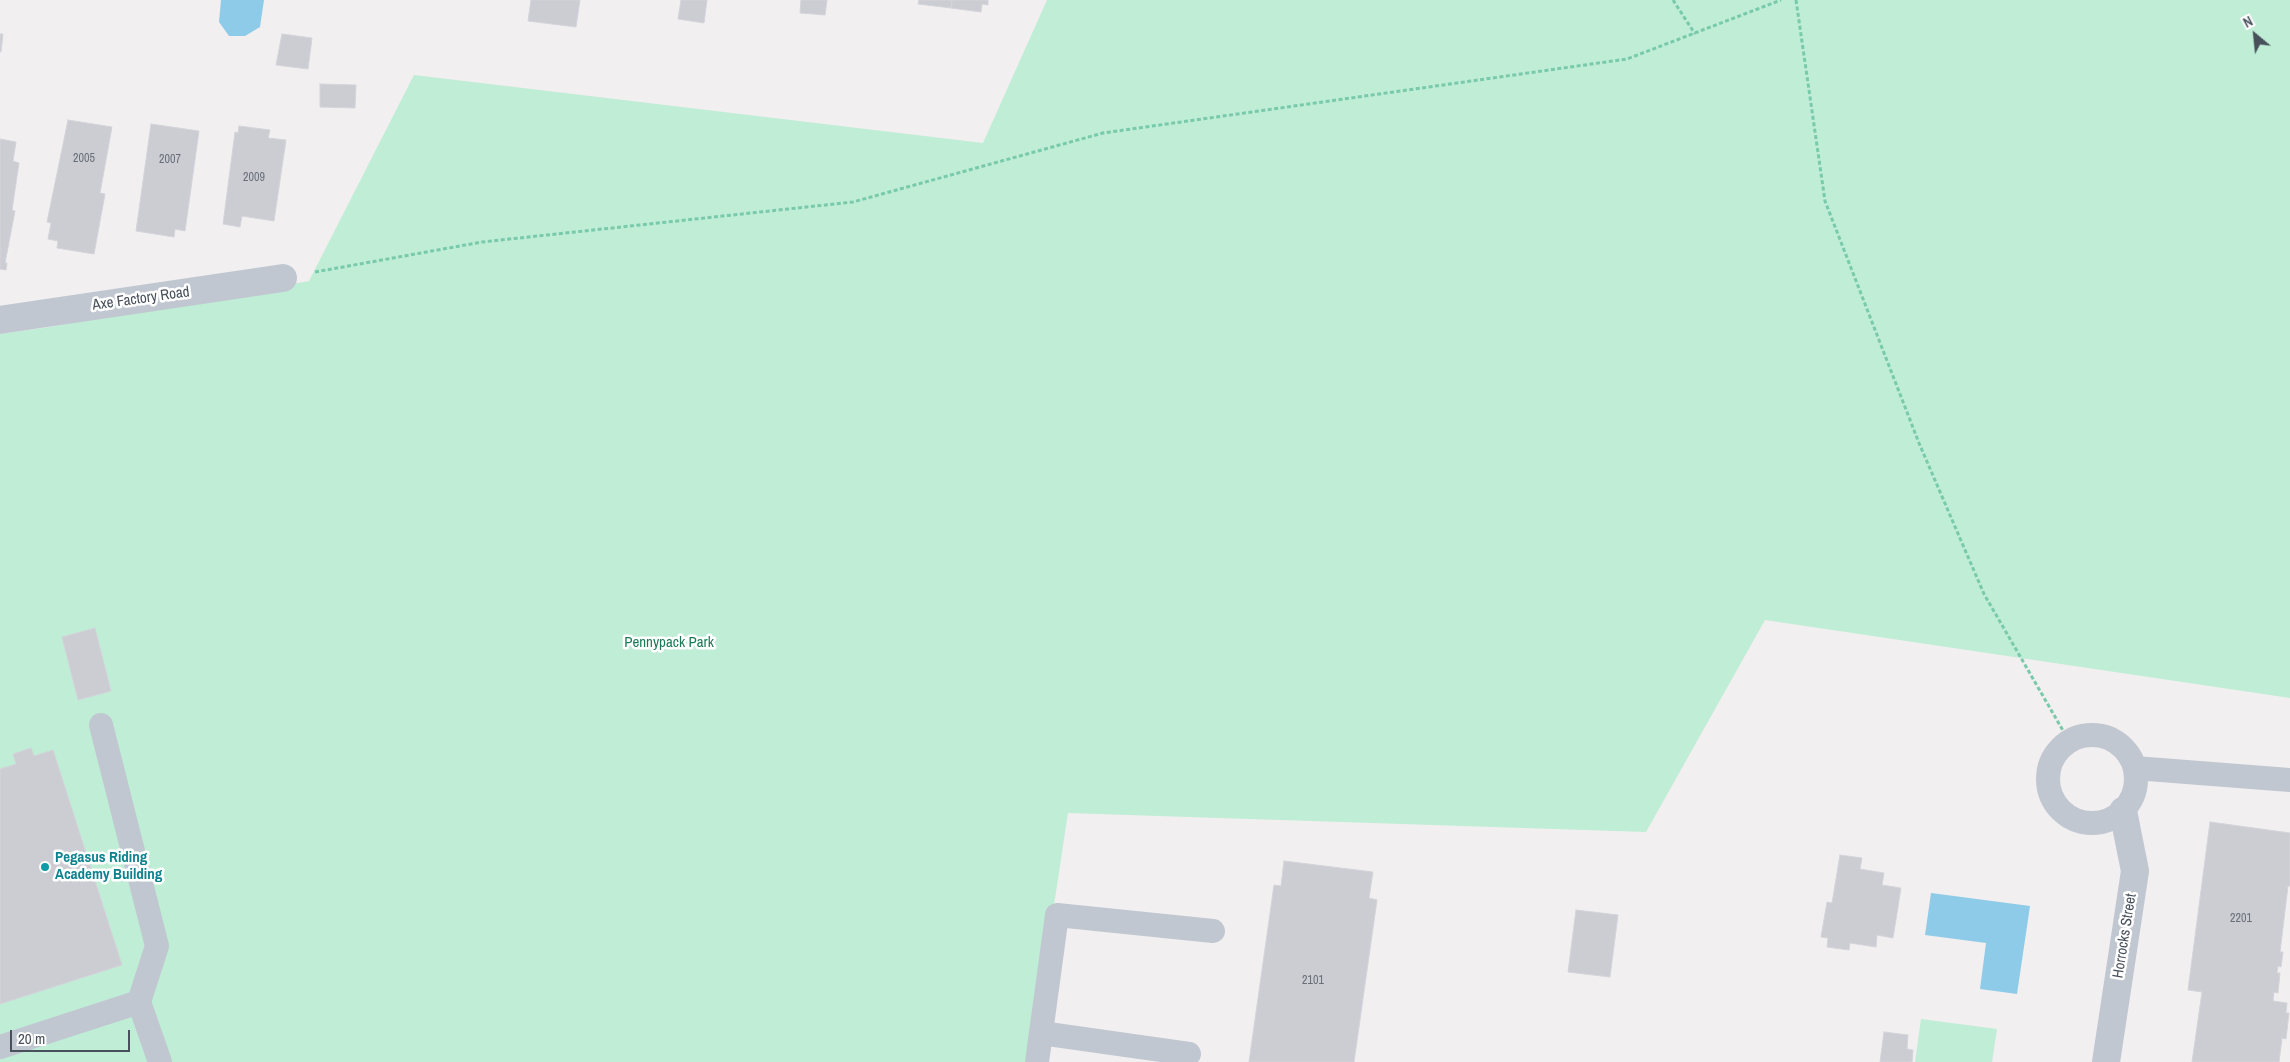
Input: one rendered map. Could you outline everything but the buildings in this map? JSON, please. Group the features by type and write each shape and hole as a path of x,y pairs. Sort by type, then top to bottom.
{"street":[{"name":"Axe Factory Road","path":"0,320 283,278"},
{"name":"Horrocks Street","path":"2106,1062 2135,871 2123,811"}],"lane":[{"path":"101,725 157,946 139,1002 160,1062"},
{"path":"2089,734 2105,735 2118,742 2130,754 2135,768 2136,783 2132,798 2123,811 2110,820 2087,823 2065,815 2055,803 2048,789 2048,774 2052,759 2061,747 2074,737 2089,734"},
{"path":"2135,768 2290,780"},
{"path":"1037,1062 1057,915 1213,931"},
{"path":"0,1047 139,1002"},
{"path":"1041,1033 1189,1054"}],"path":[{"path":"1673,0 1694,34"},
{"path":"283,278 482,242 853,202 1102,133 1626,59 1781,0"},
{"path":"1796,0 1825,201 1919,443 1984,594 2069,741"}],"green space":[{"name":"Pennypack Park","path":"1047,0 2290,0 2290,698 1765,620 1646,832 1068,813 1030,1062 0,1062 0,334 50,327 309,281 414,75 983,143"},
{"path":"1921,1019 1997,1029 1992,1062 1915,1062"}],"water":[{"path":"221,0 264,0 260,27 245,36 229,36 219,22"},
{"path":"1931,893 2030,906 2017,994 1980,989 1986,943 1925,935"}],"place":[{"name":"Pegasus Riding Academy Building","path":"45,867"}]}
